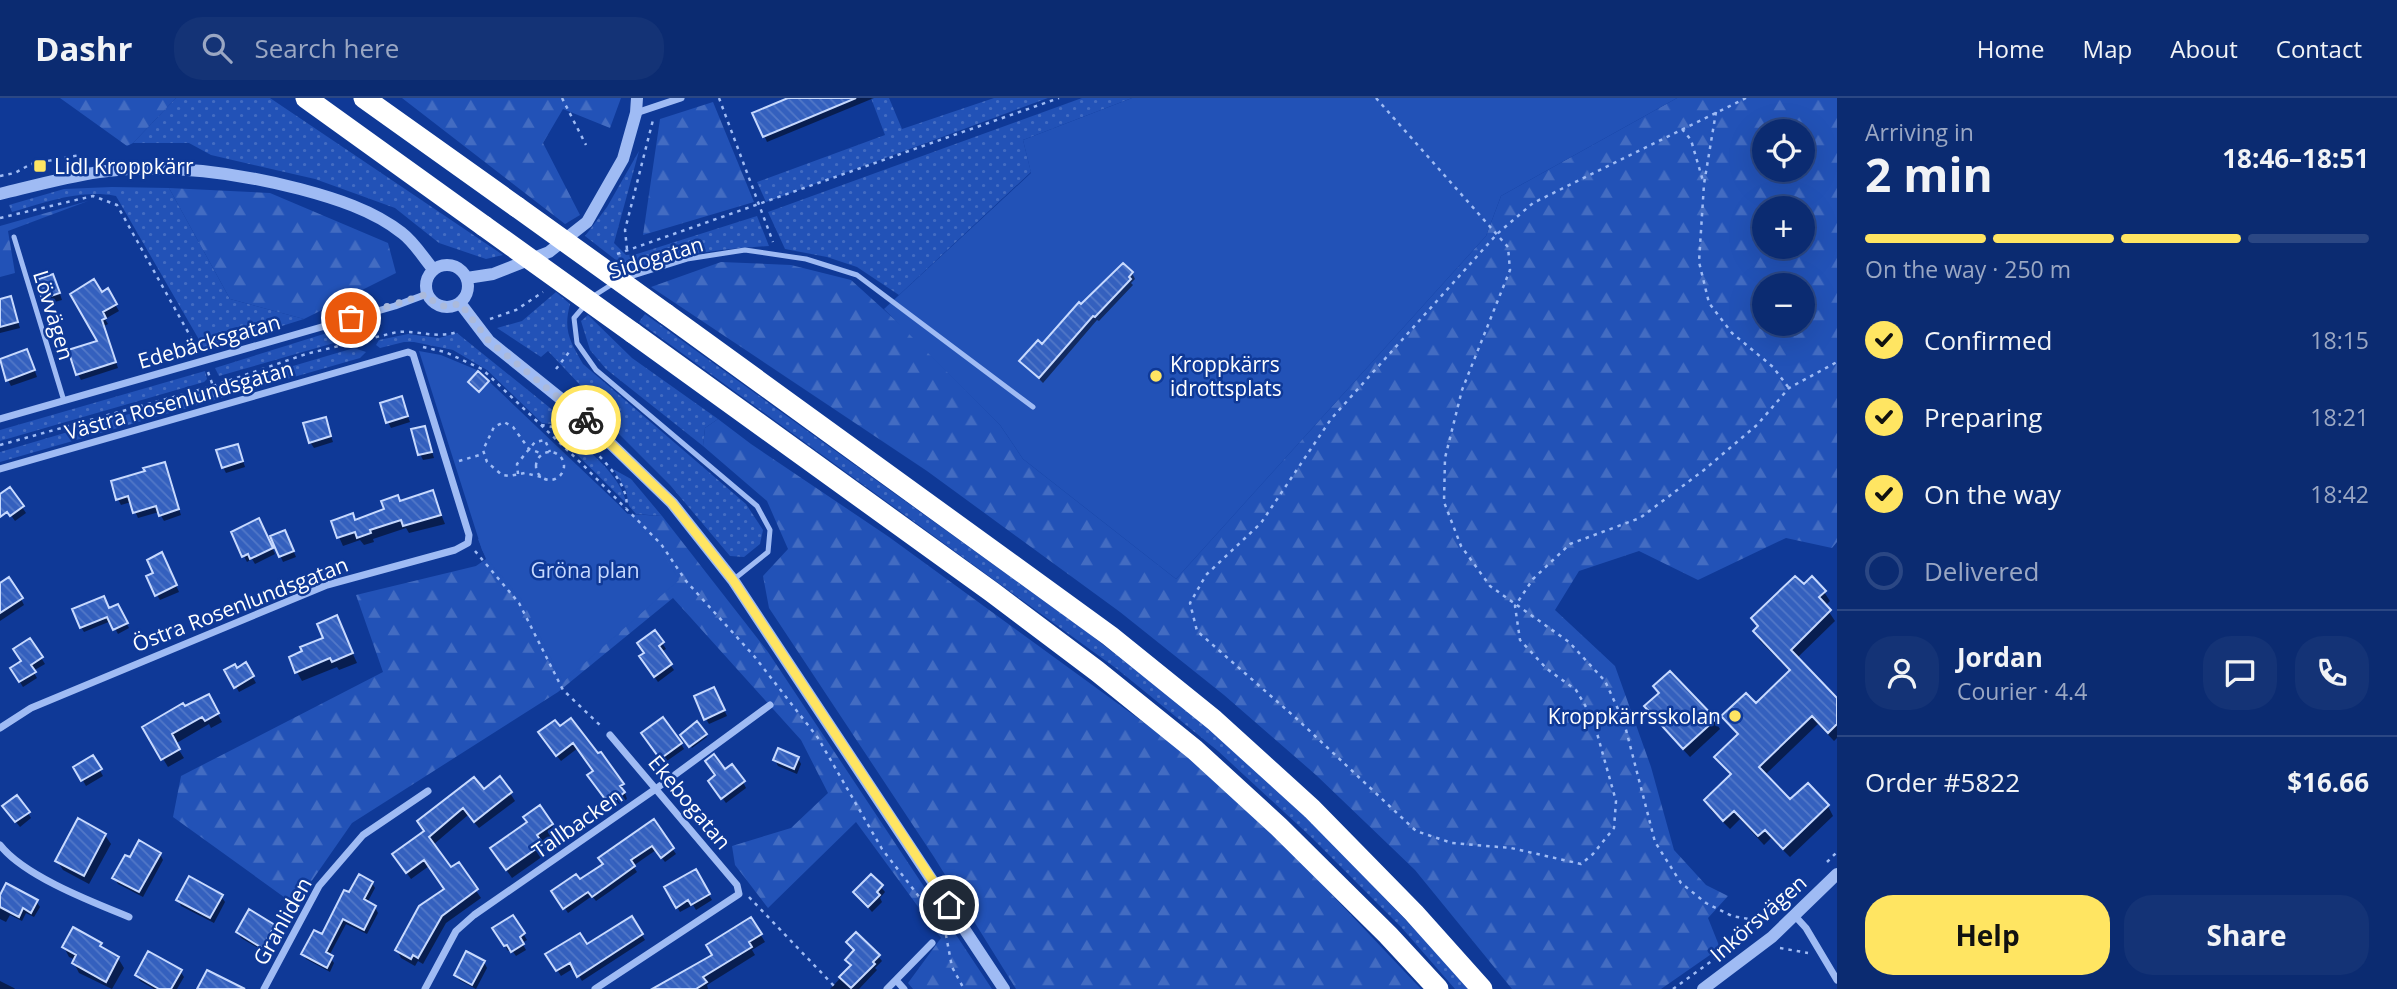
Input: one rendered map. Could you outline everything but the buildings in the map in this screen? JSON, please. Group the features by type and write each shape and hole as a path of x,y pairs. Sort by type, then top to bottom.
{"highway":[{"path":"306,98 992,592 1097,671 1195,750 1368,916 1437,989"},
{"path":"364,98 1110,636 1214,720 1312,809 1414,913 1482,989"}],"street":[{"path":"467,278 493,274 549,252 587,222 623,159 638,98"},
{"path":"636,113 681,98"},
{"path":"0,194 68,177 134,169 181,169 252,176 327,196 372,214 403,233 433,269"},
{"path":"442,265 452,265 460,269 467,278 467,294 460,303 449,308 437,306 427,294 426,278 433,269 442,265"},
{"name":"Edebäcksgatan","path":"0,419 395,306 427,294"},
{"path":"460,303 489,341 581,415 672,503 733,580 1004,989"},
{"name":"Västra Rosenlundsgatan","path":"0,469 408,352 412,354 447,465"},
{"path":"447,465 469,535 468,543"},
{"name":"Östra Rosenlundsgatan","path":"0,728 31,708 327,585 455,550 468,543"},
{"name":"Tallbacken","path":"425,989 456,931 474,915 657,789 770,705"},
{"name":"Ekebogatan","path":"610,735 737,885 739,894"},
{"name":"Granliden","path":"264,989 319,886 363,835 428,791"},
{"path":"0,845 10,858 82,898 129,917"},
{"name":"Inkörsvägen","path":"1703,989 1772,937 1837,874"},
{"path":"595,989 739,894"},
{"path":"1795,916 1837,979"},
{"path":"887,989 932,943"},
{"path":"896,980 904,989"}],"lane":[{"name":"Lövvägen","path":"14,237 64,401"},
{"name":"Sidogatan","path":"577,343 574,318 591,298 617,281 687,259 745,250 806,259 857,275 1033,407"},
{"path":"577,343 596,370 757,506 770,530 768,552 733,580"}],"path":[{"path":"562,98 586,145"},
{"path":"719,98 778,255"},
{"path":"616,254 1059,98"},
{"path":"1376,98 1508,247 1510,270 1462,390 1445,458 1444,502 1461,546 1490,586 1569,642 1605,681 1624,722 1655,842 1681,883 1706,903 1731,916 1749,919 1757,917 1781,949 1822,955"},
{"path":"1746,98 1533,203 1497,233 1331,419 1261,523 1206,575 1190,603 1197,631 1297,719 1416,831 1452,843 1511,848 1581,864 1593,855 1614,828 1616,801 1593,719 1576,690 1547,669 1520,640 1515,606 1533,579 1570,544 1640,518 1704,470 1748,432 1789,388 1837,362"},
{"path":"628,249 625,230 657,106"},
{"path":"1716,112 1704,184 1699,262 1709,303 1732,333 1773,367 1789,388"},
{"path":"1682,128 1691,140 1704,184"},
{"path":"0,176 15,173 31,164 80,155"},
{"path":"0,218 93,196 117,205 203,360 213,386"},
{"path":"490,320 516,310 549,289"},
{"path":"0,445 213,386 306,355 397,332 439,336 457,332"},
{"path":"556,369 577,343"},
{"path":"422,347 446,352 482,369 661,544 686,581 754,656 818,738 881,849 945,930 952,967 964,989"},
{"path":"545,441 550,452 561,459 562,472 555,479 548,480 525,473 502,475 487,462 483,454 486,439 500,422 513,427 529,449 543,454 550,452"},
{"path":"541,425 560,428 575,435 609,467 626,494 626,508"},
{"path":"519,474 517,464 529,449 539,440 545,441 553,436"},
{"path":"447,465 483,454"},
{"path":"541,477 536,465 543,454"},
{"path":"468,543 519,603 563,690 610,735"},
{"path":"1828,862 1837,852"},
{"path":"739,894 749,898 837,989"},
{"path":"1673,989 1752,932"}],"green space":[{"path":"60,98 176,98 127,146"},
{"path":"176,98 270,98 503,255 486,259 439,243 395,208 315,179 211,155 189,143 133,143"},
{"path":"402,98 621,98 610,128 563,109 543,143 580,215 565,224"},
{"path":"871,98 889,98 902,129 994,98 1048,98 766,202 757,182 885,135"},
{"path":"1082,98 1132,98 1023,140 1031,172 899,295 857,267 827,257 785,249 768,212"},
{"name":"Kroppkärrs idrottsplats","path":"1132,98 1677,98 1501,196 1486,236 1176,579 1023,459 1000,425 884,309 1031,173 1023,140"},
{"path":"1677,98 1837,98 1837,542 1832,548 1786,538 1698,580 1639,551 1579,571 1555,610 1615,666 1651,767 1674,850 1706,885 1728,896 1708,918 1720,948 1661,989 1512,989 1415,870 1316,775 1224,695 1120,612 927,471 651,287 721,262 791,265 851,280 903,327 1000,425 1023,459 1176,579 1486,236 1501,196"},
{"path":"713,102 754,202 643,235 660,119"},
{"path":"639,151 614,243 626,255 637,254 757,216 769,246 698,253 630,271 585,236 607,207"},
{"path":"169,188 230,299 304,319 205,350 116,196 77,195 12,212 9,205 64,189"},
{"path":"169,188 270,193 388,243 396,273 304,319 230,299"},
{"path":"88,201 8,231 15,273 0,277 0,226"},
{"path":"556,292 570,304 567,322 569,336 583,364 746,504 763,530 760,544 744,557 730,556 670,485 592,407 582,387 548,351 541,357 497,328 522,321"},
{"path":"645,314 1087,632 1203,723 1299,809 1445,961 1468,989 1455,989 1401,927 1311,837 1218,751 1117,669 639,322"},
{"path":"588,315 632,358 718,419 705,428 703,446 606,369 590,350 581,321"},
{"path":"327,333 341,341 219,376 215,368"},
{"path":"457,333 570,424 581,438 558,425 542,423 487,370 453,350 414,342 380,348 376,345 379,340 408,334 439,338"},
{"path":"354,348 366,352 360,358 0,462 0,452"},
{"name":"Gröna plan","path":"419,351 441,355 477,370 618,504 659,547 679,580 563,682 522,600 482,550"},
{"path":"205,371 207,379 204,382 0,441 0,430"},
{"path":"718,419 889,537 1183,751 1300,861 1421,989 1016,989 934,857 769,608 763,576 788,549 767,501 703,446 705,428"},
{"path":"550,428 572,438 596,458 617,481 626,503"},
{"path":"613,469 631,479 662,516 636,514 629,506 626,490"},
{"path":"613,513 662,516 768,652 992,989 913,989 908,983 941,938 856,822 768,908 735,865 732,846 791,828 828,793 801,740 673,598 558,692 352,823 295,905 173,817 181,776 383,672 356,595 476,566 486,559 478,539"}],"way so far":[{"path":"351,318 427,294 437,306 449,308 460,303 489,341 586,420"}],"place":[{"name":"Lidl Kroppkärr","path":"40,166"},
{"name":"Kroppkärrs idrottsplats","path":"1156,376"},
{"name":"Kroppkärrsskolan","path":"1735,716"}],"route":[{"path":"586,420 672,503 733,580 828,727 949,905"}]}
